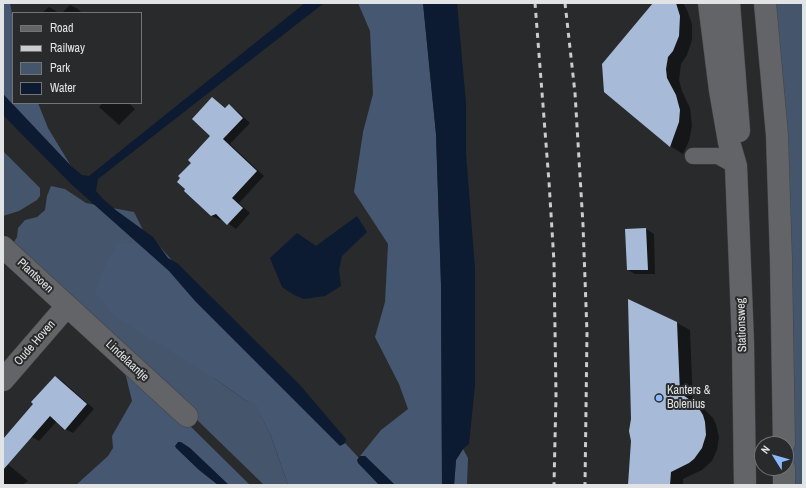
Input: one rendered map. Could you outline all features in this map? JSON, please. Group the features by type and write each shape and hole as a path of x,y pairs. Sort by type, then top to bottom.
{"street":[{"name":"Stationsweg","path":"709,3 720,90 729,142 736,166"},
{"name":"Stationsweg","path":"729,3 740,144 736,166 743,343 745,485"},
{"path":"765,3 777,135 782,259 784,436"},
{"name":"Plantsoen","path":"3,247 67,306"},
{"name":"Oude Hoven","path":"3,380 67,306"},
{"name":"Lindelaantje","path":"67,306 187,416"}],"lane":[{"path":"693,156 718,156 736,166"}],"green space":[{"path":"759,3 803,3 803,485 778,485 782,476 794,476 794,436 786,436 769,130"},
{"path":"3,151 40,188 40,196 37,200 19,211 3,216"},
{"path":"51,186 65,189 86,203 134,212 143,230 156,242 214,378 245,400 255,403 271,436 288,485 264,485 14,242 17,237 18,228 25,220 37,217 45,210 47,196"}],"shaded area":[{"path":"3,3 10,3 12,14 12,104 3,94"},
{"path":"358,3 423,3 436,134 441,284 442,485 395,485 365,456 360,456 381,430 408,409 399,384 375,337 385,302 388,244 354,192 363,132 373,94 370,31"},
{"path":"12,104 38,104 48,128 71,166"},
{"path":"156,242 228,325 342,445 345,443 359,458 358,463 385,485 288,485 271,436 255,404 245,400 214,378 118,319 95,293 107,260 118,244"},
{"path":"122,360 250,485 76,485 108,456 113,448 112,436 132,401"},
{"path":"463,449 468,458 467,485 454,485 456,460"}],"water":[{"path":"305,3 324,3 98,179 96,191 117,211 153,237 168,258 177,263 299,384 346,439 345,443 340,446 195,301 169,271 71,184 3,115 3,94 71,166 82,175 89,176"},
{"path":"423,3 457,3 466,103 466,153 475,269 475,385 469,444 463,449 456,460 454,485 442,485 441,284 436,134"},
{"path":"357,216 367,232 342,256 339,270 341,286 325,296 304,299 294,295 282,287 270,258 297,233 316,246"},
{"path":"178,442 181,442 190,448 229,485 218,485 199,470 176,448 175,446"},
{"path":"360,456 365,456 395,485 379,485 358,463 357,460"}],"building":[{"path":"653,3 676,3 680,16 679,36 673,51 668,57 666,69 667,78 676,95 680,110 679,122 670,147 604,92 602,64"},
{"path":"212,97 225,108 229,104 243,118 223,139 257,171 232,198 243,208 227,225 216,214 211,216 184,191 185,189 177,182 180,178 178,176 191,163 188,160 210,136 192,119"},
{"path":"646,228 648,270 627,270 625,229"},
{"name":"Kanters & Bolenius","path":"628,299 677,322 680,393 696,404 703,415 705,422 706,435 702,448 689,463 671,472 670,485 628,485 631,441 629,431 631,419"},
{"path":"55,376 87,404 65,430 50,416 3,470 3,439 33,404 31,402"}],"railway":[{"path":"535,3 554,262 556,395 554,485"},
{"path":"565,3 575,93 583,225 587,333 585,485"}],"place":[{"name":"Kanters & Bolenius","path":"659,398"}]}
